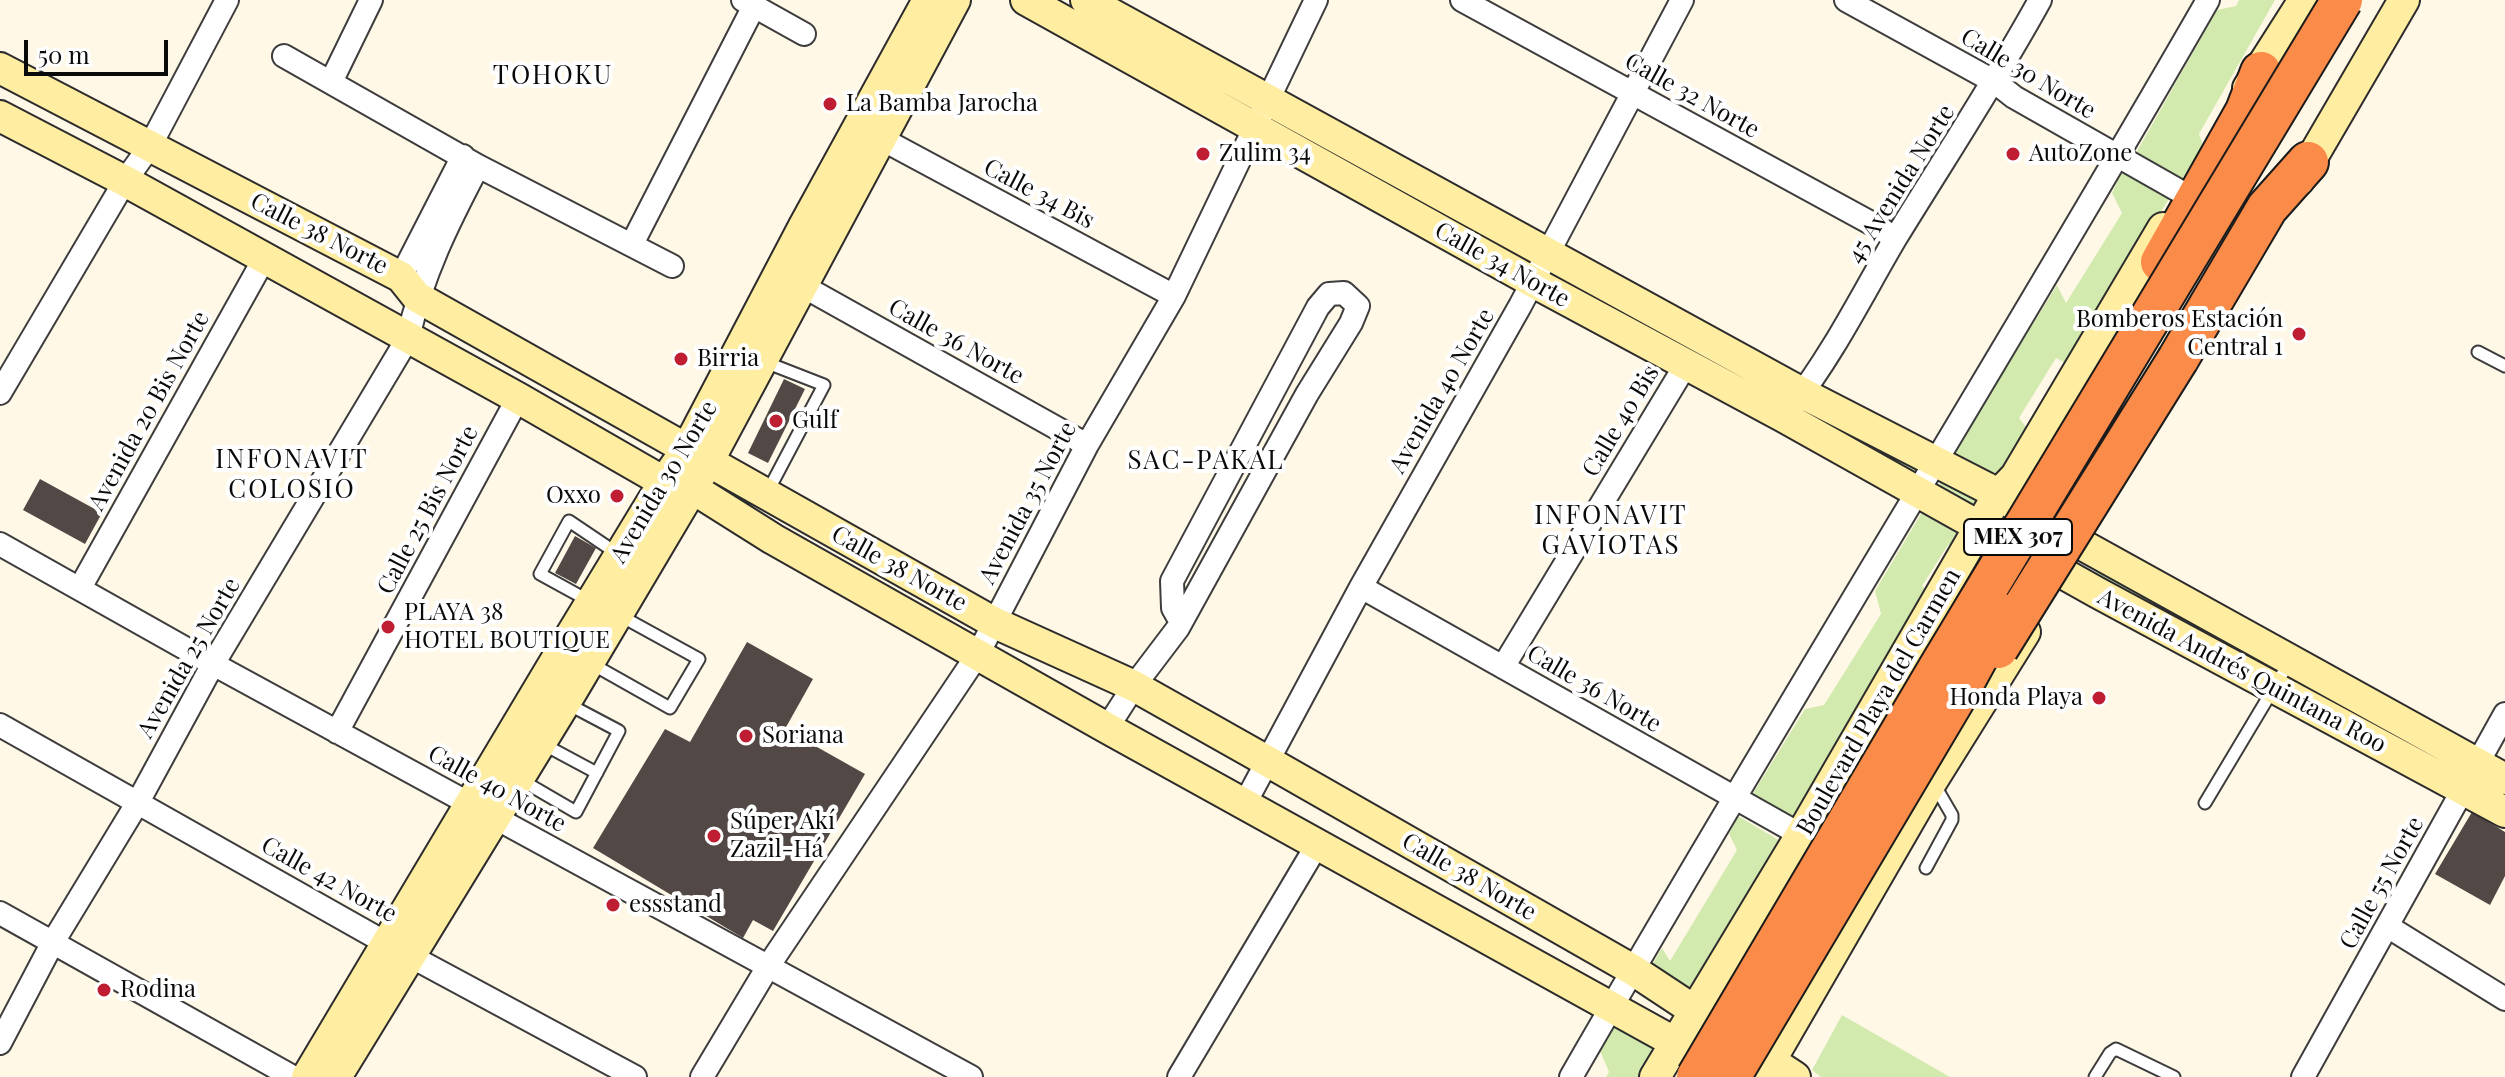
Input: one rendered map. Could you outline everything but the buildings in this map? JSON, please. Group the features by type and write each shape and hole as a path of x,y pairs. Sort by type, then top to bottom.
{"highway":[{"name":"MEX 307","path":"1730,1077 1949,679 2342,0"},
{"name":"MEX 307","path":"1697,1077 1949,679 1990,634 2369,0"},
{"path":"1949,679 1954,613 2070,421 2246,111 2261,72"},
{"path":"1949,679 2003,643 2267,208 2308,162"}],"main road":[{"name":"Avenida 30 Norte","path":"698,454 804,226 928,0"},
{"name":"Avenida 30 Norte","path":"307,1077 398,949 483,811 562,650 605,609 678,485 761,360 955,0"},
{"name":"Calle 34 Norte","path":"1026,0 1980,526"},
{"name":"Calle 34 Norte","path":"1086,0 1802,393 1998,495"},
{"name":"Boulevard Playa del Carmen","path":"1655,1077 1801,835 1998,495 2016,476 2183,193 2304,0"},
{"path":"1768,1073 1932,781 2283,211 2308,162 2404,0"},
{"name":"Calle 38 Norte","path":"0,68 409,287 766,495 995,623 1134,686 1267,761 1633,970 1696,1010 1768,1073"},
{"name":"Calle 38 Norte","path":"0,116 125,181 678,485 1244,805 1612,1005 1676,1043 1768,1073"},
{"name":"Avenida 30 Norte","path":"483,811 518,779 590,663 621,555 678,485"},
{"name":"Avenida Andrés Quintana Roo","path":"1998,495 2291,660 2471,776 2505,812"},
{"name":"Avenida Andrés Quintana Roo","path":"1980,526 2273,687 2471,776 2505,779"},
{"path":"1771,882 1771,903 1780,924 1795,938 1824,942 1850,925"},
{"name":"Avenida 30 Norte","path":"336,1077 398,949"}],"street":[{"path":"0,393 125,181 150,146 227,0"},
{"path":"331,82 371,0"},
{"name":"Avenida 35 Norte","path":"702,1077 769,965 978,654 1087,445 1174,296 1316,0"},
{"name":"Calle 32 Norte","path":"1462,0 1895,239"},
{"name":"Avenida 40 Norte","path":"1244,805 1361,587 1533,282 1682,0"},
{"name":"Calle 30 Norte","path":"1846,0 1995,82 2014,97 2183,193"},
{"name":"45 Avenida Norte","path":"1784,417 1815,377 1895,239 1995,82 2040,0"},
{"path":"1571,1077 1732,797 1795,699 2208,0"},
{"path":"632,244 748,3 804,34"},
{"path":"284,56 471,161 672,266"},
{"name":"Calle 34 Bis","path":"880,138 1174,296"},
{"name":"Avenida 25 Norte","path":"0,1043 53,942 138,802 213,664 408,338 409,287 444,231 471,161"},
{"name":"Avenida 20 Bis Norte","path":"80,588 264,259"},
{"name":"Calle 36 Norte","path":"801,285 1087,445"},
{"path":"1107,728 1181,622 1307,394 1358,310 1356,302 1344,293 1329,294 1318,307 1172,581 1173,608 1181,622"},
{"name":"Calle 40 Bis","path":"1503,667 1685,366"},
{"name":"Calle 25 Bis Norte","path":"337,732 518,398"},
{"name":"Calle 40 Norte","path":"0,544 213,664 971,1077"},
{"name":"Calle 36 Norte","path":"1361,587 1801,835"},
{"name":"Calle 55 Norte","path":"2307,1076 2505,714"},
{"name":"Calle 42 Norte","path":"0,725 398,949 635,1077"},
{"path":"1179,1077 1317,845"},
{"path":"0,913 293,1077"},
{"path":"2387,926 2505,999"}],"lane":[{"path":"2478,352 2505,366"},
{"path":"761,360 824,385 766,495"},
{"path":"562,650 670,708 699,659 540,574 569,521 621,555"},
{"path":"2205,803 2291,660"},
{"path":"518,779 576,812 619,731 565,703"},
{"path":"541,743 597,773"},
{"path":"1926,868 1952,820 1932,781"},
{"path":"2095,1077 2116,1049 2174,1077"}],"green space":[{"path":"2239,0 2275,0 2199,134 2203,146 2182,179 2136,153 2217,10 2236,6"},
{"path":"2121,174 2127,174 2170,197 2069,365 2056,358 2019,418 2030,432 2005,476 1993,481 1951,457 2057,285 2066,303 2122,213 2112,193"},
{"path":"1811,410 1919,467 1918,473 1909,471 1805,412"},
{"path":"1940,481 1981,502 1978,509 1940,487"},
{"path":"1925,507 1969,532 1961,545 1948,545 1922,586 1927,590 1792,823 1752,795 1805,709 1824,705 1881,614 1875,591"},
{"path":"2096,571 2231,642 2228,647 2095,576"},
{"path":"1738,816 1782,842 1691,989 1652,965 1662,948 1670,961 1737,850 1729,834"},
{"path":"1842,1015 1950,1077 1821,1077 1812,1070"},
{"path":"1618,1021 1647,1038 1654,1056 1640,1077 1606,1077 1609,1072 1600,1051"}],"place":[{"name":"La Bamba Jarocha","path":"830,104"},
{"name":"Zulim 34","path":"1203,154"},
{"name":"AutoZone","path":"2013,154"},
{"name":"Bomberos Estación Central 1","path":"2299,334"},
{"name":"Birria","path":"681,359"},
{"name":"Gulf","path":"776,421"},
{"name":"Oxxo","path":"617,496"},
{"name":"PLAYA 38 HOTEL BOUTIQUE","path":"388,627"},
{"name":"Honda Playa","path":"2099,698"},
{"name":"Soriana","path":"746,736"},
{"name":"Súper Akí Zazil-Há","path":"714,836"},
{"name":"essstand","path":"613,905"},
{"name":"Rodina","path":"104,990"}],"district":[{"name":"TOHOKU","path":"553,76"},
{"name":"SAC-PAKAL","path":"1206,461"},
{"name":"INFONAVIT COLOSIO","path":"292,475"},
{"name":"INFONAVIT GAVIOTAS","path":"1611,531"}]}
